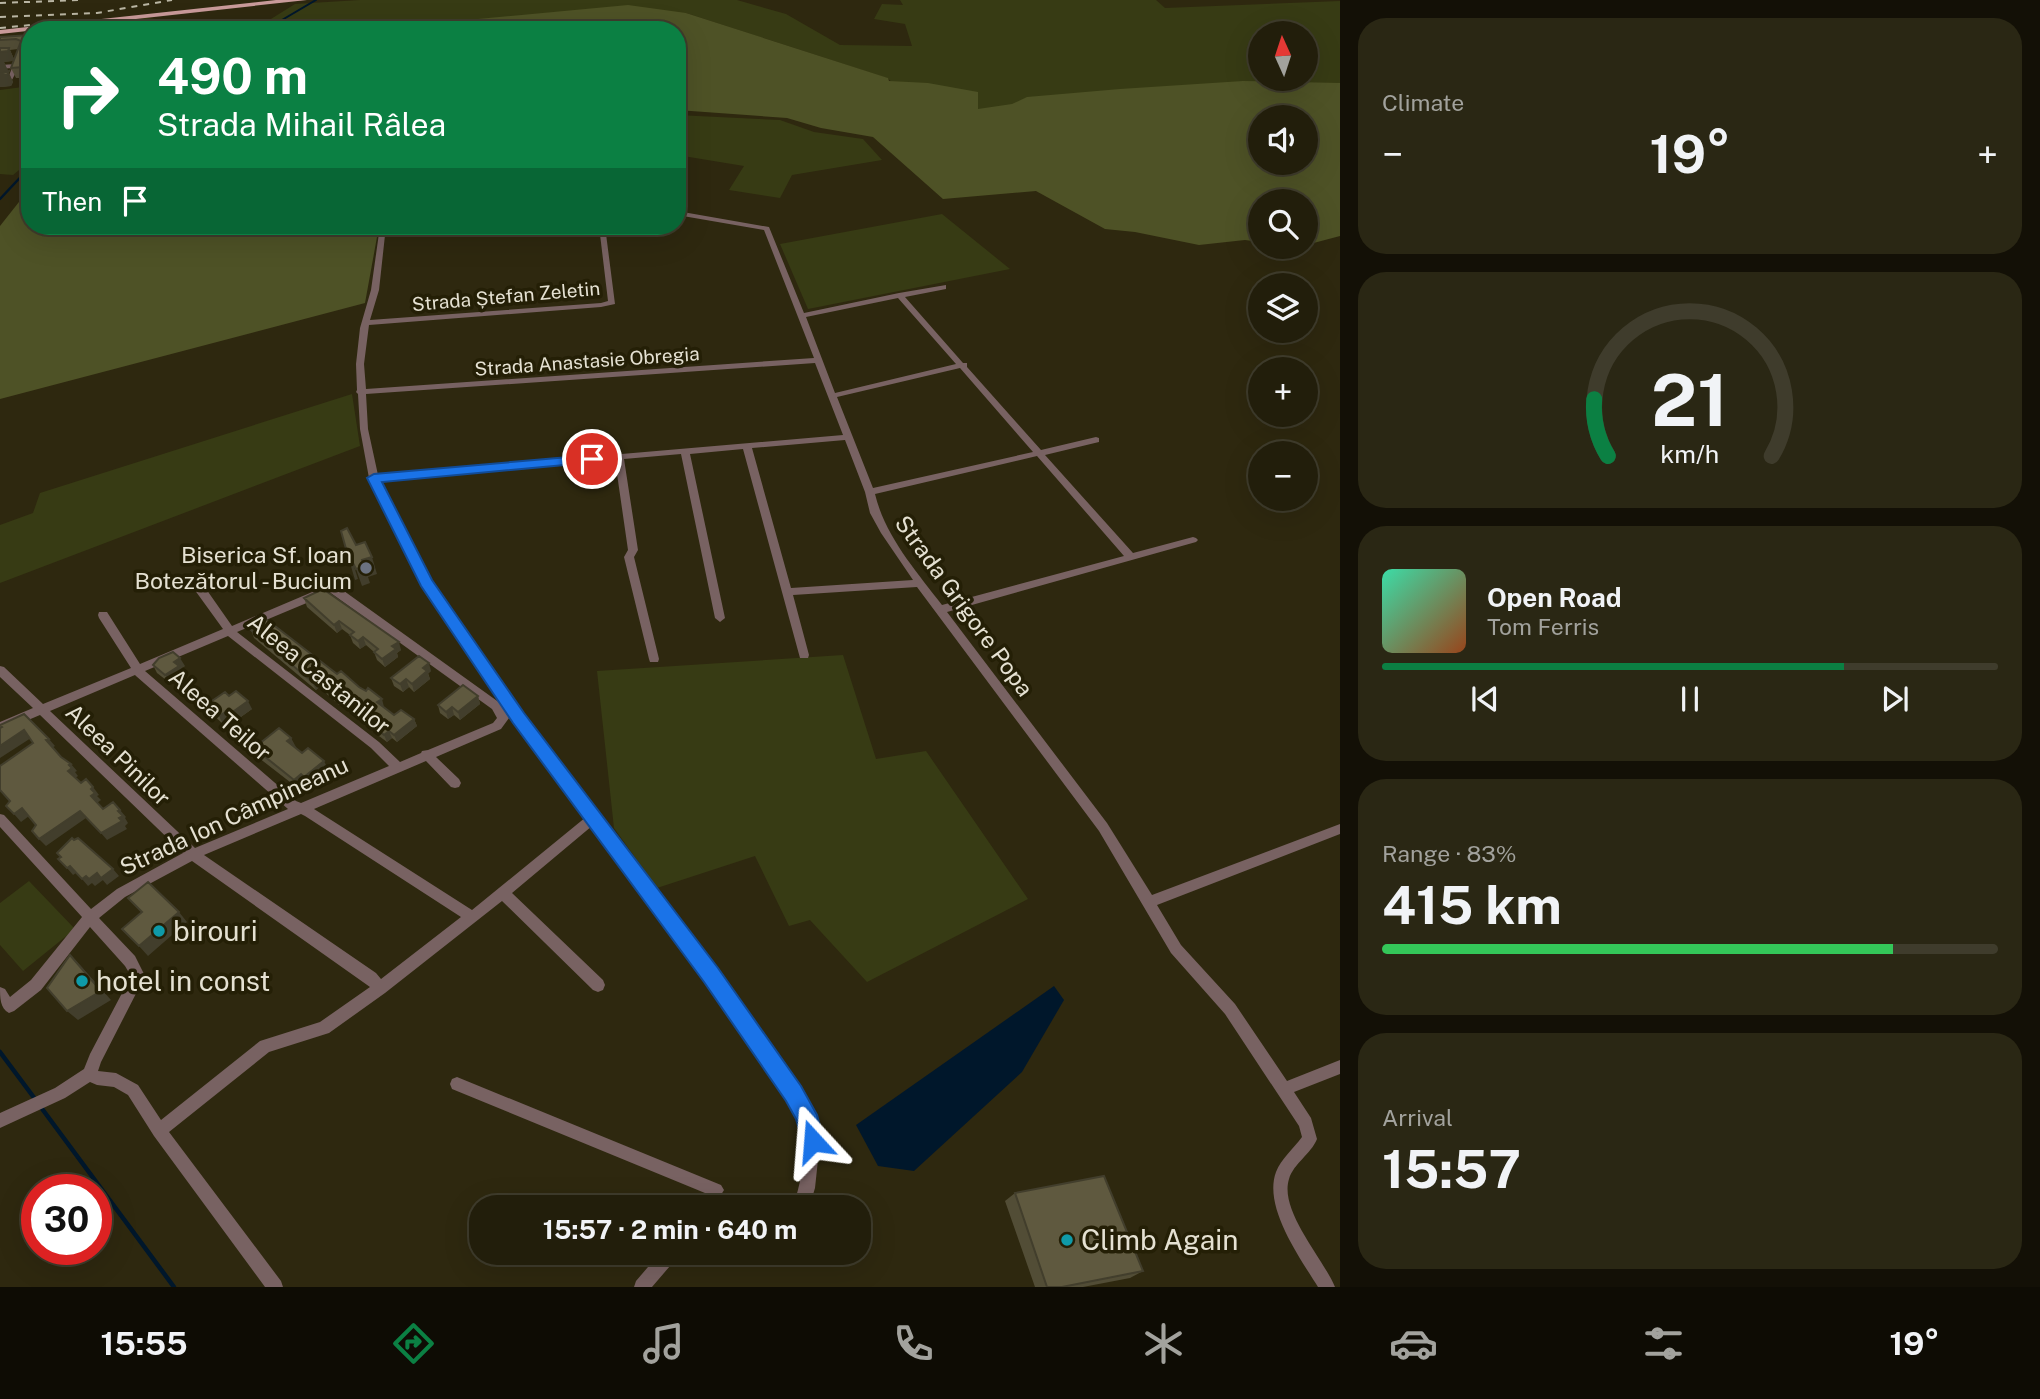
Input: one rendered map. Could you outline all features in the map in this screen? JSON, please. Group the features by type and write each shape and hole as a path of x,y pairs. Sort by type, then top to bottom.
{"main road":[{"path":"96,21 304,0"},
{"path":"0,32 21,30"}],"street":[{"path":"0,81 10,79 21,54"},
{"path":"0,67 16,65"},
{"name":"Strada Grigore Popa","path":"686,214 767,228 803,315 817,360 880,522 939,610 1103,827 1176,949 1230,1009 1307,1123 1310,1139 1282,1175 1282,1201 1289,1222 1327,1287"},
{"path":"382,235 375,290 361,344 360,392 363,429 374,478 426,583 519,718 711,975 794,1093 806,1115 813,1141 804,1195"},
{"name":"Strada Ștefan Zeletin","path":"367,323 601,306 612,302 603,235"},
{"path":"803,315 943,287"},
{"path":"899,295 964,365 1130,556"},
{"name":"Strada Anastasie Obregia","path":"360,392 817,360"},
{"path":"832,396 964,365"},
{"path":"374,478 848,437"},
{"path":"870,492 1096,440"},
{"path":"747,446 804,655"},
{"path":"685,451 720,618"},
{"path":"619,457 633,550 629,557 654,660"},
{"path":"939,610 1193,540"},
{"name":"Aleea Castanilor","path":"193,579 230,632 375,745 397,766"},
{"path":"787,592 920,583"},
{"name":"Strada Ion Câmpineanu","path":"0,994 9,1006 36,985 90,917 121,893 193,855 301,807 497,726 503,718 496,706 332,584 230,632"},
{"name":"Aleea Teilor","path":"103,615 137,670 292,804 301,807 472,916"},
{"path":"0,727 230,632"},
{"name":"Aleea Pinilor","path":"0,670 193,855 371,978 380,988"},
{"path":"425,754 455,783"},
{"path":"159,1131 265,1046 324,1028 380,988 503,893 593,818"},
{"path":"0,819 130,961 138,976 95,1059 90,1074 60,1093 6,1118"},
{"path":"1149,902 1340,829"},
{"path":"503,893 598,985"},
{"path":"1285,1089 1340,1067"},
{"path":"90,1074 97,1078 116,1080 133,1090 159,1131 275,1287"},
{"path":"457,1084 716,1190 713,1195"},
{"path":"642,1287 660,1265"}],"green space":[{"path":"360,0 737,0 786,14 840,45 912,46 905,24 874,19 882,4 903,5 900,0 1156,0 1165,8 1340,1 1340,83 1318,85 1318,21 1248,21 1248,91 1253,91 939,120 887,78 686,13 485,21 268,21 295,4"},
{"path":"628,5 686,13 888,78 889,81 928,83 978,92 978,109 1012,104 1027,97 1120,89 1243,81 1248,81 1248,91 1318,91 1318,83 1340,83 1340,236 1318,242 1318,189 1248,189 1248,240 1199,245 1105,229 1036,191 943,199 873,137 821,128 787,118 686,111 686,21 456,21"},
{"path":"146,18 178,21 122,21"},
{"path":"21,87 21,168 13,175 0,174 0,90"},
{"path":"686,115 780,120 814,132 863,139 882,160 792,175 780,198 729,190 744,166 686,156"},
{"path":"21,199 21,235 377,235 365,303 0,399 0,226"},
{"path":"942,214 1010,269 808,309 780,244"},
{"path":"352,394 360,446 0,583 0,525 33,513 40,493"},
{"path":"843,655 876,759 926,751 1028,899 867,982 810,920 789,926 755,856 657,888 614,828 597,671"},
{"path":"29,881 75,929 23,971 0,945 0,903"}],"water":[{"path":"1054,986 1064,1000 1022,1072 914,1171 878,1166 856,1125"}],"building":[{"path":"21,36 21,41 0,40 0,37"},
{"path":"21,41 21,67 11,68"},
{"path":"347,528 356,545 365,542 372,557 362,560 364,567 356,569 353,563 350,563 341,531"},
{"path":"323,589 399,642 392,646 396,649 382,659 374,652 378,649 363,637 358,641 350,635 354,632 339,621 334,625 304,598"},
{"path":"262,616 337,674 341,671 359,687 366,691 368,688 382,699 377,702 394,715 401,710 414,719 394,735 389,731 384,735 376,728 380,725 341,693 335,697 315,679 312,682 251,630 256,626 252,622"},
{"path":"173,652 180,658 174,662 179,666 165,675 153,665 159,658"},
{"path":"419,656 429,663 423,668 427,671 412,684 406,679 400,684 391,678"},
{"path":"463,685 478,696 458,712 452,707 446,712 438,705"},
{"path":"236,691 248,701 227,716 224,713 219,716 206,705 225,692 229,696"},
{"path":"24,714 49,739 46,740 61,757 71,764 69,765 72,768 68,771 81,783 86,779 93,787 91,789 95,793 91,796 103,809 113,802 123,816 119,818 122,821 101,833 80,811 39,839 32,831 36,825 22,808 14,814 6,806 10,801 0,790 0,766 33,743 24,730 0,746 0,725"},
{"path":"279,728 291,738 287,741 302,753 308,748 324,761 304,777 301,774 294,780 254,748"},
{"path":"72,838 78,838 113,869 101,878 97,873 89,879 86,876 82,879 70,866 67,868 58,859 61,857 57,853"},
{"path":"148,882 179,912 139,946 122,929 142,912 128,898"},
{"name":"hotel in const","path":"70,955 101,991 67,1011 47,988"},
{"name":"Climb Again","path":"1104,1176 1143,1271 1062,1287 1047,1287 1015,1193"}],"waterway":[{"path":"280,21 316,0"},
{"path":"0,199 21,177"},
{"path":"0,1052 35,1099"},
{"path":"40,1106 174,1287"}],"railway":[{"path":"0,3 81,0"},
{"path":"0,17 97,13 172,0"},
{"path":"0,28 21,26"}],"place":[{"name":"Biserica Sf. Ioan Botezătorul - Bucium","path":"366,568"},
{"name":"birouri","path":"159,931"},
{"name":"hotel in const","path":"82,981"},
{"name":"Climb Again","path":"1067,1240"}],"route":[{"path":"592,459 374,478 426,583 519,718 711,975 794,1093 806,1115 813,1141"}]}
